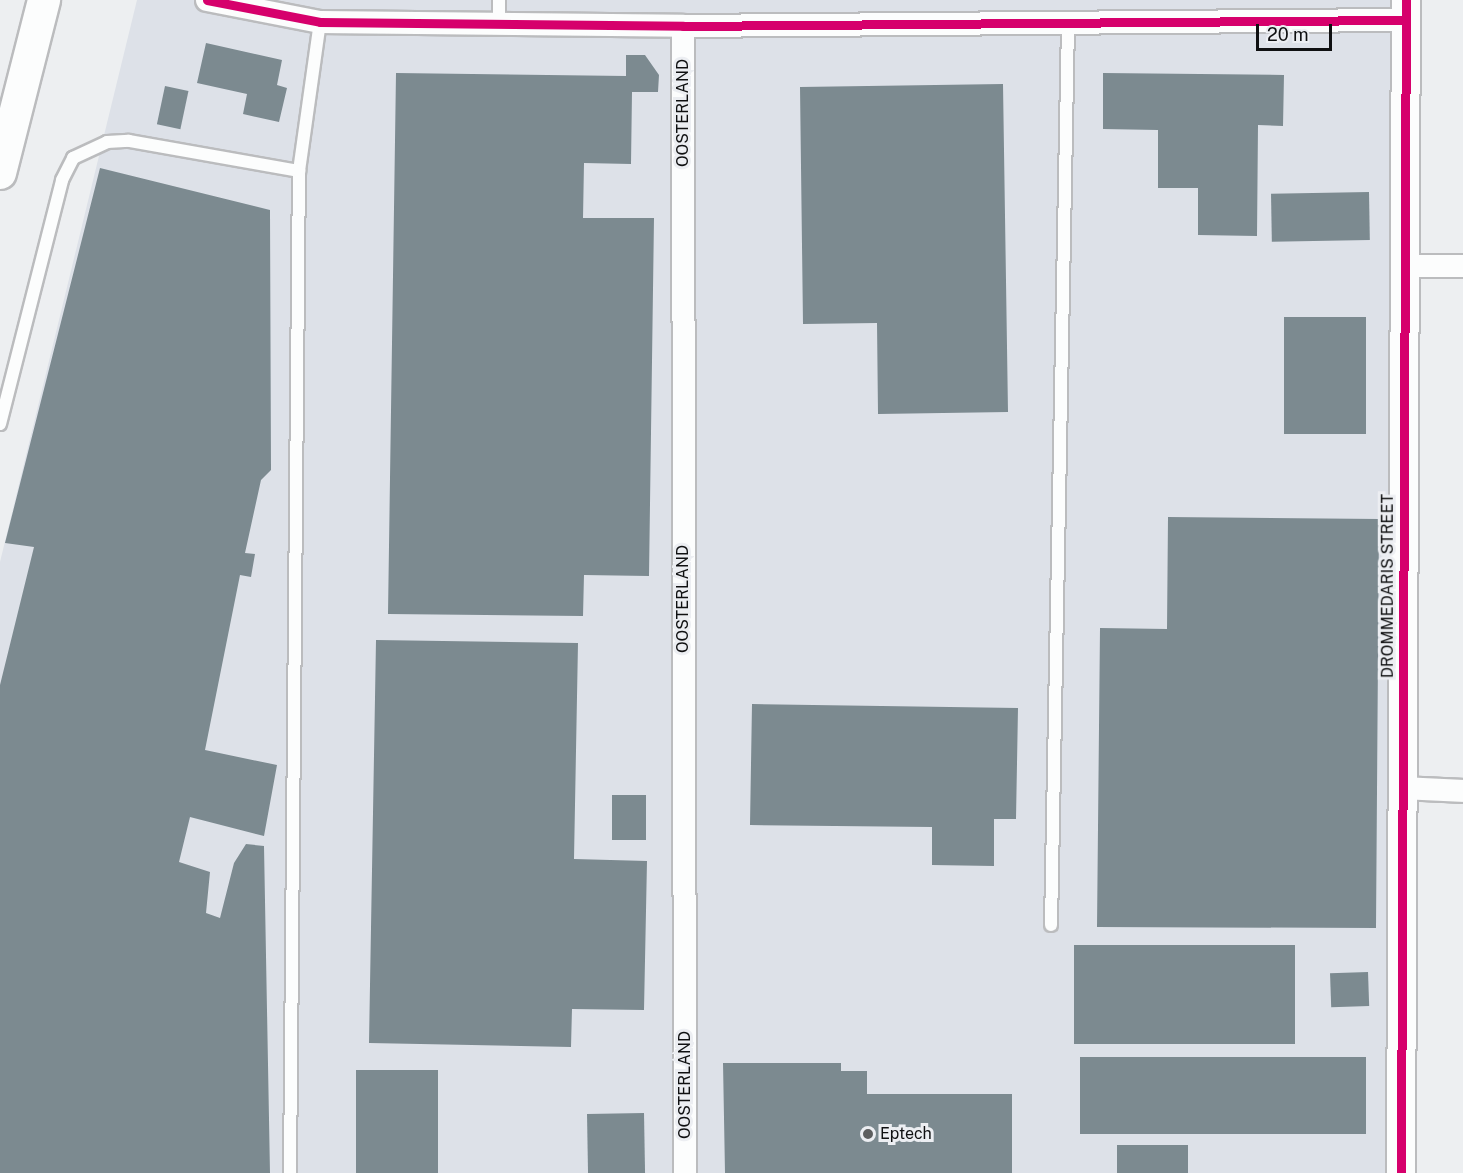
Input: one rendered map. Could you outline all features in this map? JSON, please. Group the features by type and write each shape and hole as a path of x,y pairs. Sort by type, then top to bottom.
{"main road":[{"path":"0,173 44,0"}],"street":[{"path":"207,0 320,22 683,26 1068,21 1406,10"},
{"name":"DROMMEDARIS STREET","path":"1401,1173 1406,10"},
{"name":"OOSTERLAND","path":"683,26 686,1173"},
{"path":"1405,266 1463,266"},
{"path":"1402,788 1463,790"}],"lane":[{"path":"499,0 499,24"},
{"path":"1051,925 1068,21"},
{"path":"290,1173 299,171 320,22"},
{"path":"0,424 62,180 73,158 107,142 129,141 299,171"}],"shaded area":[{"path":"137,0 1392,0 1393,1173 0,1173 0,562"}],"building":[{"path":"206,43 282,60 277,85 287,88 279,122 243,114 247,94 197,83"},
{"path":"626,55 645,55 659,75 658,92 632,92 631,164 584,163 583,218 654,218 649,576 584,575 583,616 388,614 396,73 626,76"},
{"path":"1103,73 1284,75 1283,126 1258,125 1257,236 1198,235 1198,188 1158,188 1158,130 1103,129"},
{"path":"1003,84 1008,412 878,414 877,323 803,324 800,87"},
{"path":"165,86 188,91 180,129 157,124"},
{"path":"100,168 270,210 271,470 261,480 245,553 255,554 251,577 240,575 205,750 277,765 264,836 190,817 179,862 210,872 206,913 220,918 234,863 246,844 264,846 270,1173 0,1173 0,685 34,547 5,543"},
{"path":"1369,192 1370,240 1272,242 1271,194"},
{"path":"1284,317 1366,317 1366,434 1284,434"},
{"path":"1168,517 1379,519 1376,928 1097,927 1100,628 1167,629"},
{"path":"376,640 578,643 574,859 647,861 644,1010 572,1009 571,1047 369,1043"},
{"path":"752,704 1018,708 1016,819 994,819 994,866 932,865 932,827 750,825"},
{"path":"612,795 646,795 646,840 612,840"},
{"path":"1074,945 1295,945 1295,1044 1074,1044"},
{"path":"1368,972 1369,1006 1331,1007 1330,973"},
{"path":"1080,1057 1366,1057 1366,1134 1080,1134"},
{"name":"Eptech","path":"723,1063 841,1063 841,1071 867,1071 867,1094 1012,1094 1012,1173 725,1173"},
{"path":"356,1070 438,1070 438,1173 356,1173"},
{"path":"644,1113 645,1173 588,1173 587,1114"},
{"path":"1117,1145 1188,1145 1188,1173 1117,1173"}],"cycle path":[{"path":"207,0 320,22 683,26 1406,20"},
{"path":"1401,1173 1406,0"}],"place":[{"name":"Eptech","path":"868,1134"}]}
